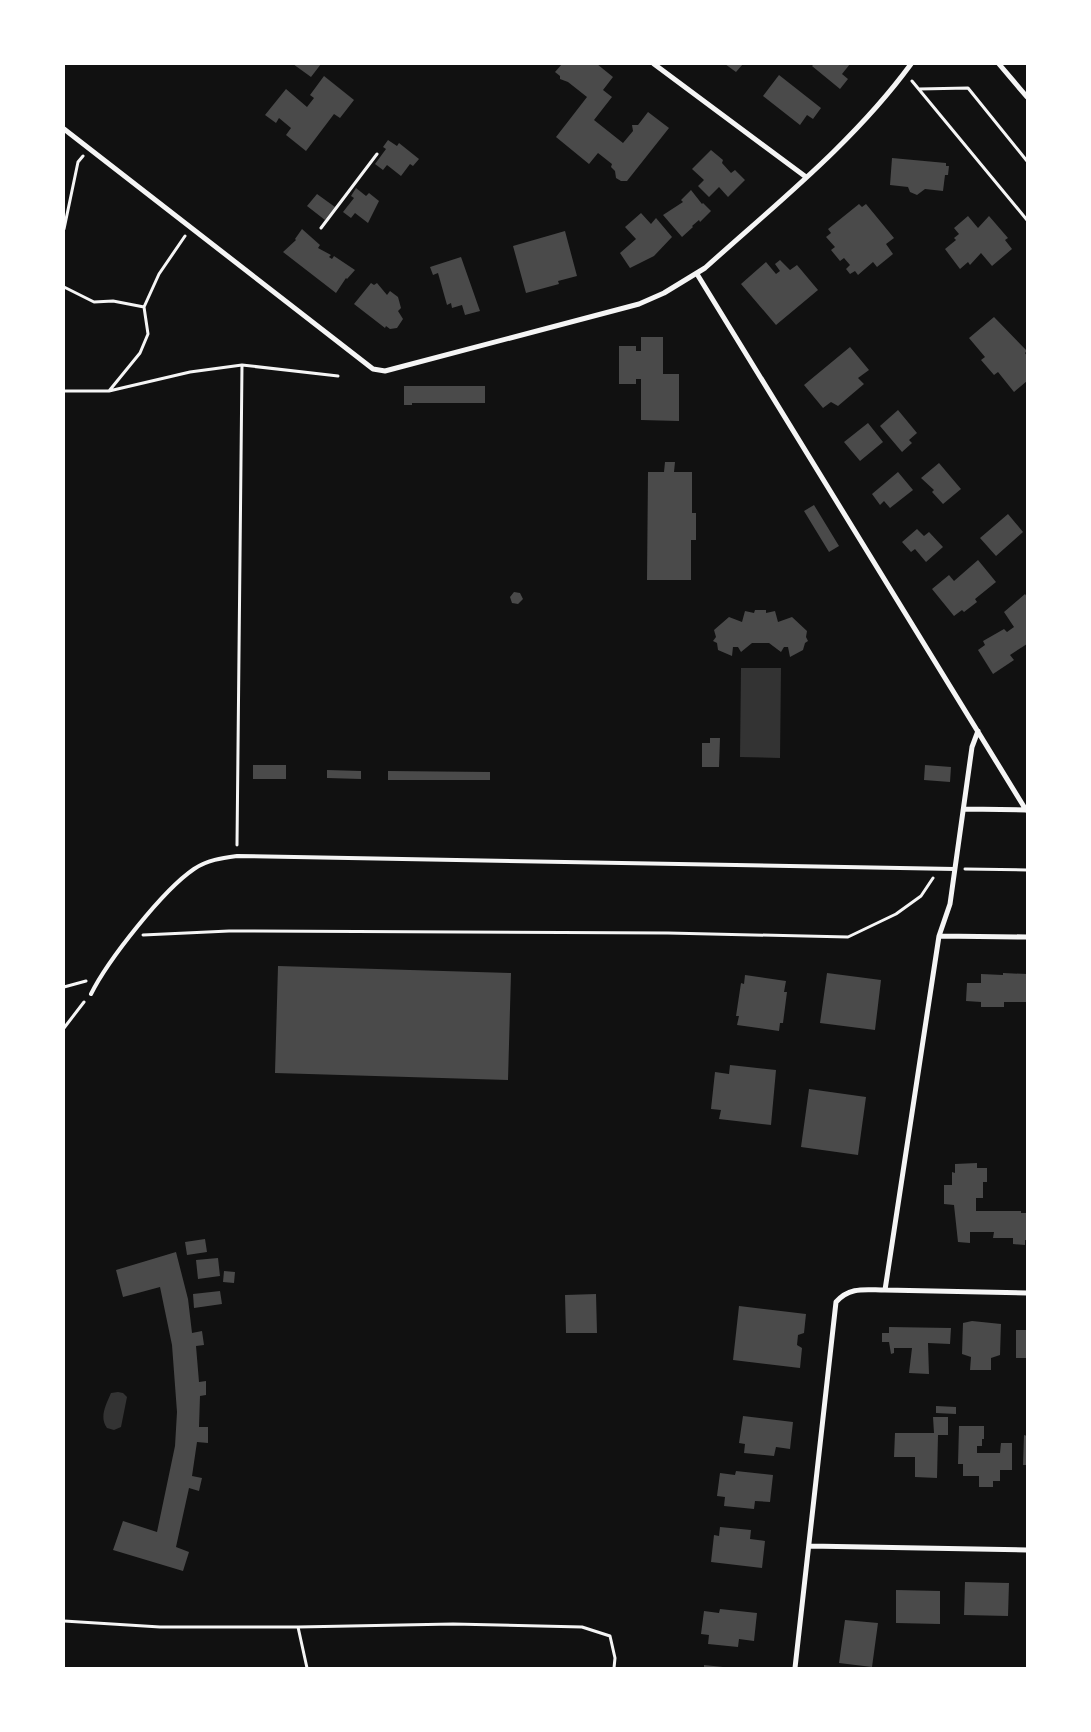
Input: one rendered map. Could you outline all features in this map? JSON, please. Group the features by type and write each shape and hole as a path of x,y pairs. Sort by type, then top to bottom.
{"street":[{"path":"654,64 806,177"},
{"path":"64,129 373,369 385,371 639,304 664,293 697,274 806,177 854,130 911,64"},
{"path":"999,64 1027,97"},
{"path":"697,274 1027,810"},
{"path":"885,1290 939,936 950,904 965,809 972,747 978,731"},
{"path":"965,809 1027,810"},
{"path":"939,936 1027,937"},
{"path":"795,1668 836,1302 842,1295 853,1290 1027,1292"},
{"path":"809,1546 1027,1550"}],"lane":[{"path":"90,994 99,978 160,902 194,869 213,859 237,856 955,869"}],"path":[{"path":"912,81 1027,220"},
{"path":"919,89 968,88 1027,161"},
{"path":"64,229 78,162 88,148"},
{"path":"321,228 377,154"},
{"path":"109,391 140,353 148,334 144,307 159,274 191,228"},
{"path":"64,287 94,302 114,301 144,307"},
{"path":"237,856 242,365"},
{"path":"64,391 109,391 190,372 242,365 338,376"},
{"path":"955,869 1027,870"},
{"path":"132,936 229,930 658,933 848,937 896,914 921,896 938,870"},
{"path":"64,987 99,978"},
{"path":"64,1028 90,994"},
{"path":"64,1621 160,1627 453,1624 582,1627 610,1636 615,1658 614,1668"},
{"path":"298,1627 307,1668"}],"shaded area":[{"path":"741,668 781,668 780,758 740,757"},
{"path":"111,1393 123,1393 127,1397 121,1427 114,1430 107,1428 103,1415"}],"building":[{"path":"293,64 321,64 311,77"},
{"path":"562,64 597,64 613,77 603,90 612,97 594,120 623,143 633,131 632,125 638,125 648,112 669,128 627,181 621,181 616,178 615,171 611,167 612,164 598,153 589,164 556,137 587,97 568,82 560,79 560,76 555,72"},
{"path":"725,64 743,64 736,72"},
{"path":"814,64 850,64 842,74 848,79 840,89 812,66"},
{"path":"779,75 821,108 813,119 807,115 800,125 763,96"},
{"path":"324,76 354,100 340,118 334,114 306,151 286,135 291,128 279,118 276,123 265,115 286,89 307,107 314,98 310,95"},
{"path":"388,140 397,146 399,143 419,159 413,166 410,164 401,176 387,165 383,170 375,164 386,149 383,147"},
{"path":"711,150 723,160 722,163 731,173 735,170 745,180 728,197 719,187 709,197 698,186 704,180 692,169"},
{"path":"892,158 946,163 946,166 949,166 948,175 945,175 943,191 925,189 917,195 910,192 908,187 890,185"},
{"path":"356,188 366,196 369,193 379,201 368,223 355,213 351,218 343,212 354,198 351,196"},
{"path":"691,190 702,204 711,211 700,222 699,220 692,226 682,237 663,215 683,202 681,200"},
{"path":"317,194 335,207 325,220 307,206"},
{"path":"859,204 862,207 866,204 894,238 886,244 893,254 877,267 873,262 858,275 855,271 850,274 846,269 850,265 844,258 840,261 831,250 835,247 826,237 831,233 828,229"},
{"path":"641,213 651,224 656,218 672,237 654,256 630,268 620,253 636,239 625,227"},
{"path":"968,216 978,228 989,216 1008,238 1005,240 1012,249 992,266 981,253 970,265 968,262 960,269 945,249 956,240 954,238 959,234 954,228"},
{"path":"302,229 320,245 318,248 331,255 329,257 332,259 334,256 355,270 346,278 336,293 283,252 296,240"},
{"path":"565,231 577,276 558,281 559,284 526,293 513,246"},
{"path":"461,257 480,311 465,315 462,305 452,308 451,303 447,305 438,273 433,275 430,267"},
{"path":"780,260 790,270 797,265 818,290 776,325 741,284 766,262 776,274 780,271 775,264"},
{"path":"371,283 374,285 377,283 387,295 390,291 398,297 401,308 398,311 403,319 397,328 390,329 386,326 385,328 354,304"},
{"path":"994,317 1027,351 1025,353 1027,356 1027,381 1014,392 998,372 994,375 981,360 985,357 969,338"},
{"path":"641,337 663,337 663,374 679,374 679,421 641,420 641,379 636,379 636,384 619,384 619,346 636,346 636,351 641,351"},
{"path":"850,347 869,370 858,378 864,384 838,406 831,402 823,408 804,385"},
{"path":"404,386 485,386 485,403 412,403 412,405 404,405"},
{"path":"898,410 917,433 909,440 912,443 902,452 880,426"},
{"path":"868,423 883,442 860,461 844,442"},
{"path":"665,462 675,462 674,472 692,472 692,513 696,513 696,540 691,540 691,580 647,580 648,472 664,472"},
{"path":"939,463 961,489 943,504 932,492 934,490 921,478"},
{"path":"898,472 913,490 890,508 884,501 880,505 872,494"},
{"path":"814,505 839,546 829,552 804,511"},
{"path":"1008,514 1023,532 996,556 980,538"},
{"path":"917,529 924,536 929,532 943,547 926,562 915,549 911,552 902,542"},
{"path":"978,560 996,582 975,599 977,602 964,612 962,610 954,616 932,589 949,575 954,581"},
{"path":"514,592 520,593 523,599 518,604 512,603 510,597"},
{"path":"1025,594 1027,597 1027,644 1010,655 1014,660 993,674 978,650 985,645 983,641 1004,629 1007,632 1014,627 1004,612"},
{"path":"755,610 766,610 766,613 775,611 778,622 792,617 807,631 806,637 808,641 805,643 803,650 790,657 788,647 784,647 781,652 769,643 752,643 741,652 738,647 733,647 732,656 718,650 717,643 713,641 716,637 714,630 729,617 742,622 745,611 754,613"},
{"path":"710,738 720,738 719,767 702,767 702,743 710,743"},
{"path":"253,765 286,765 286,779 253,779"},
{"path":"925,765 951,767 950,782 924,780"},
{"path":"327,770 361,771 361,779 327,778"},
{"path":"388,771 490,772 490,780 388,780"},
{"path":"278,966 511,973 508,1080 275,1073"},
{"path":"827,973 881,980 875,1030 820,1023"},
{"path":"1003,973 1027,974 1027,1002 1004,1002 1004,1007 981,1007 981,1002 966,1001 967,983 981,983 981,974 1003,975"},
{"path":"745,975 786,981 784,992 787,992 783,1023 780,1023 779,1031 737,1025 739,1016 736,1016 741,983 744,984"},
{"path":"730,1065 776,1070 771,1125 719,1119 721,1110 711,1109 715,1072 729,1074"},
{"path":"809,1089 866,1097 858,1155 801,1147"},
{"path":"977,1163 977,1168 987,1168 987,1182 983,1182 983,1198 976,1198 976,1211 1021,1211 1021,1213 1027,1213 1027,1240 1025,1240 1025,1245 1013,1244 1013,1238 993,1238 994,1232 970,1232 970,1243 958,1242 954,1205 944,1204 944,1185 952,1185 952,1172 955,1173 955,1164"},
{"path":"205,1239 207,1252 187,1255 185,1242"},
{"path":"176,1252 188,1299 192,1333 202,1331 204,1345 196,1346 199,1382 206,1381 206,1395 200,1396 199,1427 208,1427 208,1443 197,1442 192,1476 202,1478 199,1491 189,1488 176,1547 189,1552 183,1571 113,1550 123,1521 157,1532 175,1446 177,1412 172,1345 160,1287 123,1297 116,1270"},
{"path":"218,1258 220,1276 198,1279 196,1260"},
{"path":"224,1271 235,1272 234,1283 223,1282"},
{"path":"220,1291 222,1304 194,1308 193,1294"},
{"path":"596,1294 597,1333 566,1333 565,1295"},
{"path":"739,1306 806,1314 804,1333 798,1335 797,1345 802,1348 800,1368 733,1360"},
{"path":"972,1321 1001,1324 1000,1355 991,1358 991,1370 970,1370 971,1357 962,1354 963,1323"},
{"path":"889,1327 951,1328 950,1344 928,1343 929,1374 909,1373 912,1348 894,1348 894,1353 891,1354 889,1342 882,1342 882,1333 889,1333"},
{"path":"1016,1330 1027,1330 1027,1358 1016,1358"},
{"path":"936,1406 956,1407 956,1414 936,1413"},
{"path":"743,1416 793,1422 790,1449 776,1447 774,1456 744,1453 745,1444 739,1443"},
{"path":"933,1417 948,1417 948,1435 938,1435 937,1478 915,1477 915,1457 894,1457 895,1433 934,1433"},
{"path":"959,1426 984,1426 984,1439 982,1439 982,1446 977,1446 977,1453 1000,1453 1001,1443 1012,1443 1012,1470 1000,1470 1000,1481 993,1481 993,1487 979,1487 979,1476 963,1476 963,1464 958,1464"},
{"path":"1024,1435 1027,1436 1027,1465 1023,1465"},
{"path":"736,1471 773,1475 770,1502 755,1501 754,1509 724,1506 725,1497 717,1496 720,1473 735,1475"},
{"path":"720,1527 751,1530 750,1539 765,1541 762,1568 711,1562 714,1535 719,1536"},
{"path":"965,1582 1009,1583 1008,1616 964,1615"},
{"path":"896,1590 940,1591 940,1624 896,1623"},
{"path":"720,1609 757,1613 754,1641 739,1639 738,1647 708,1644 709,1635 701,1634 704,1611 719,1613"},
{"path":"845,1620 878,1623 872,1667 839,1663"},
{"path":"704,1665 723,1667 723,1668 704,1668"}]}
